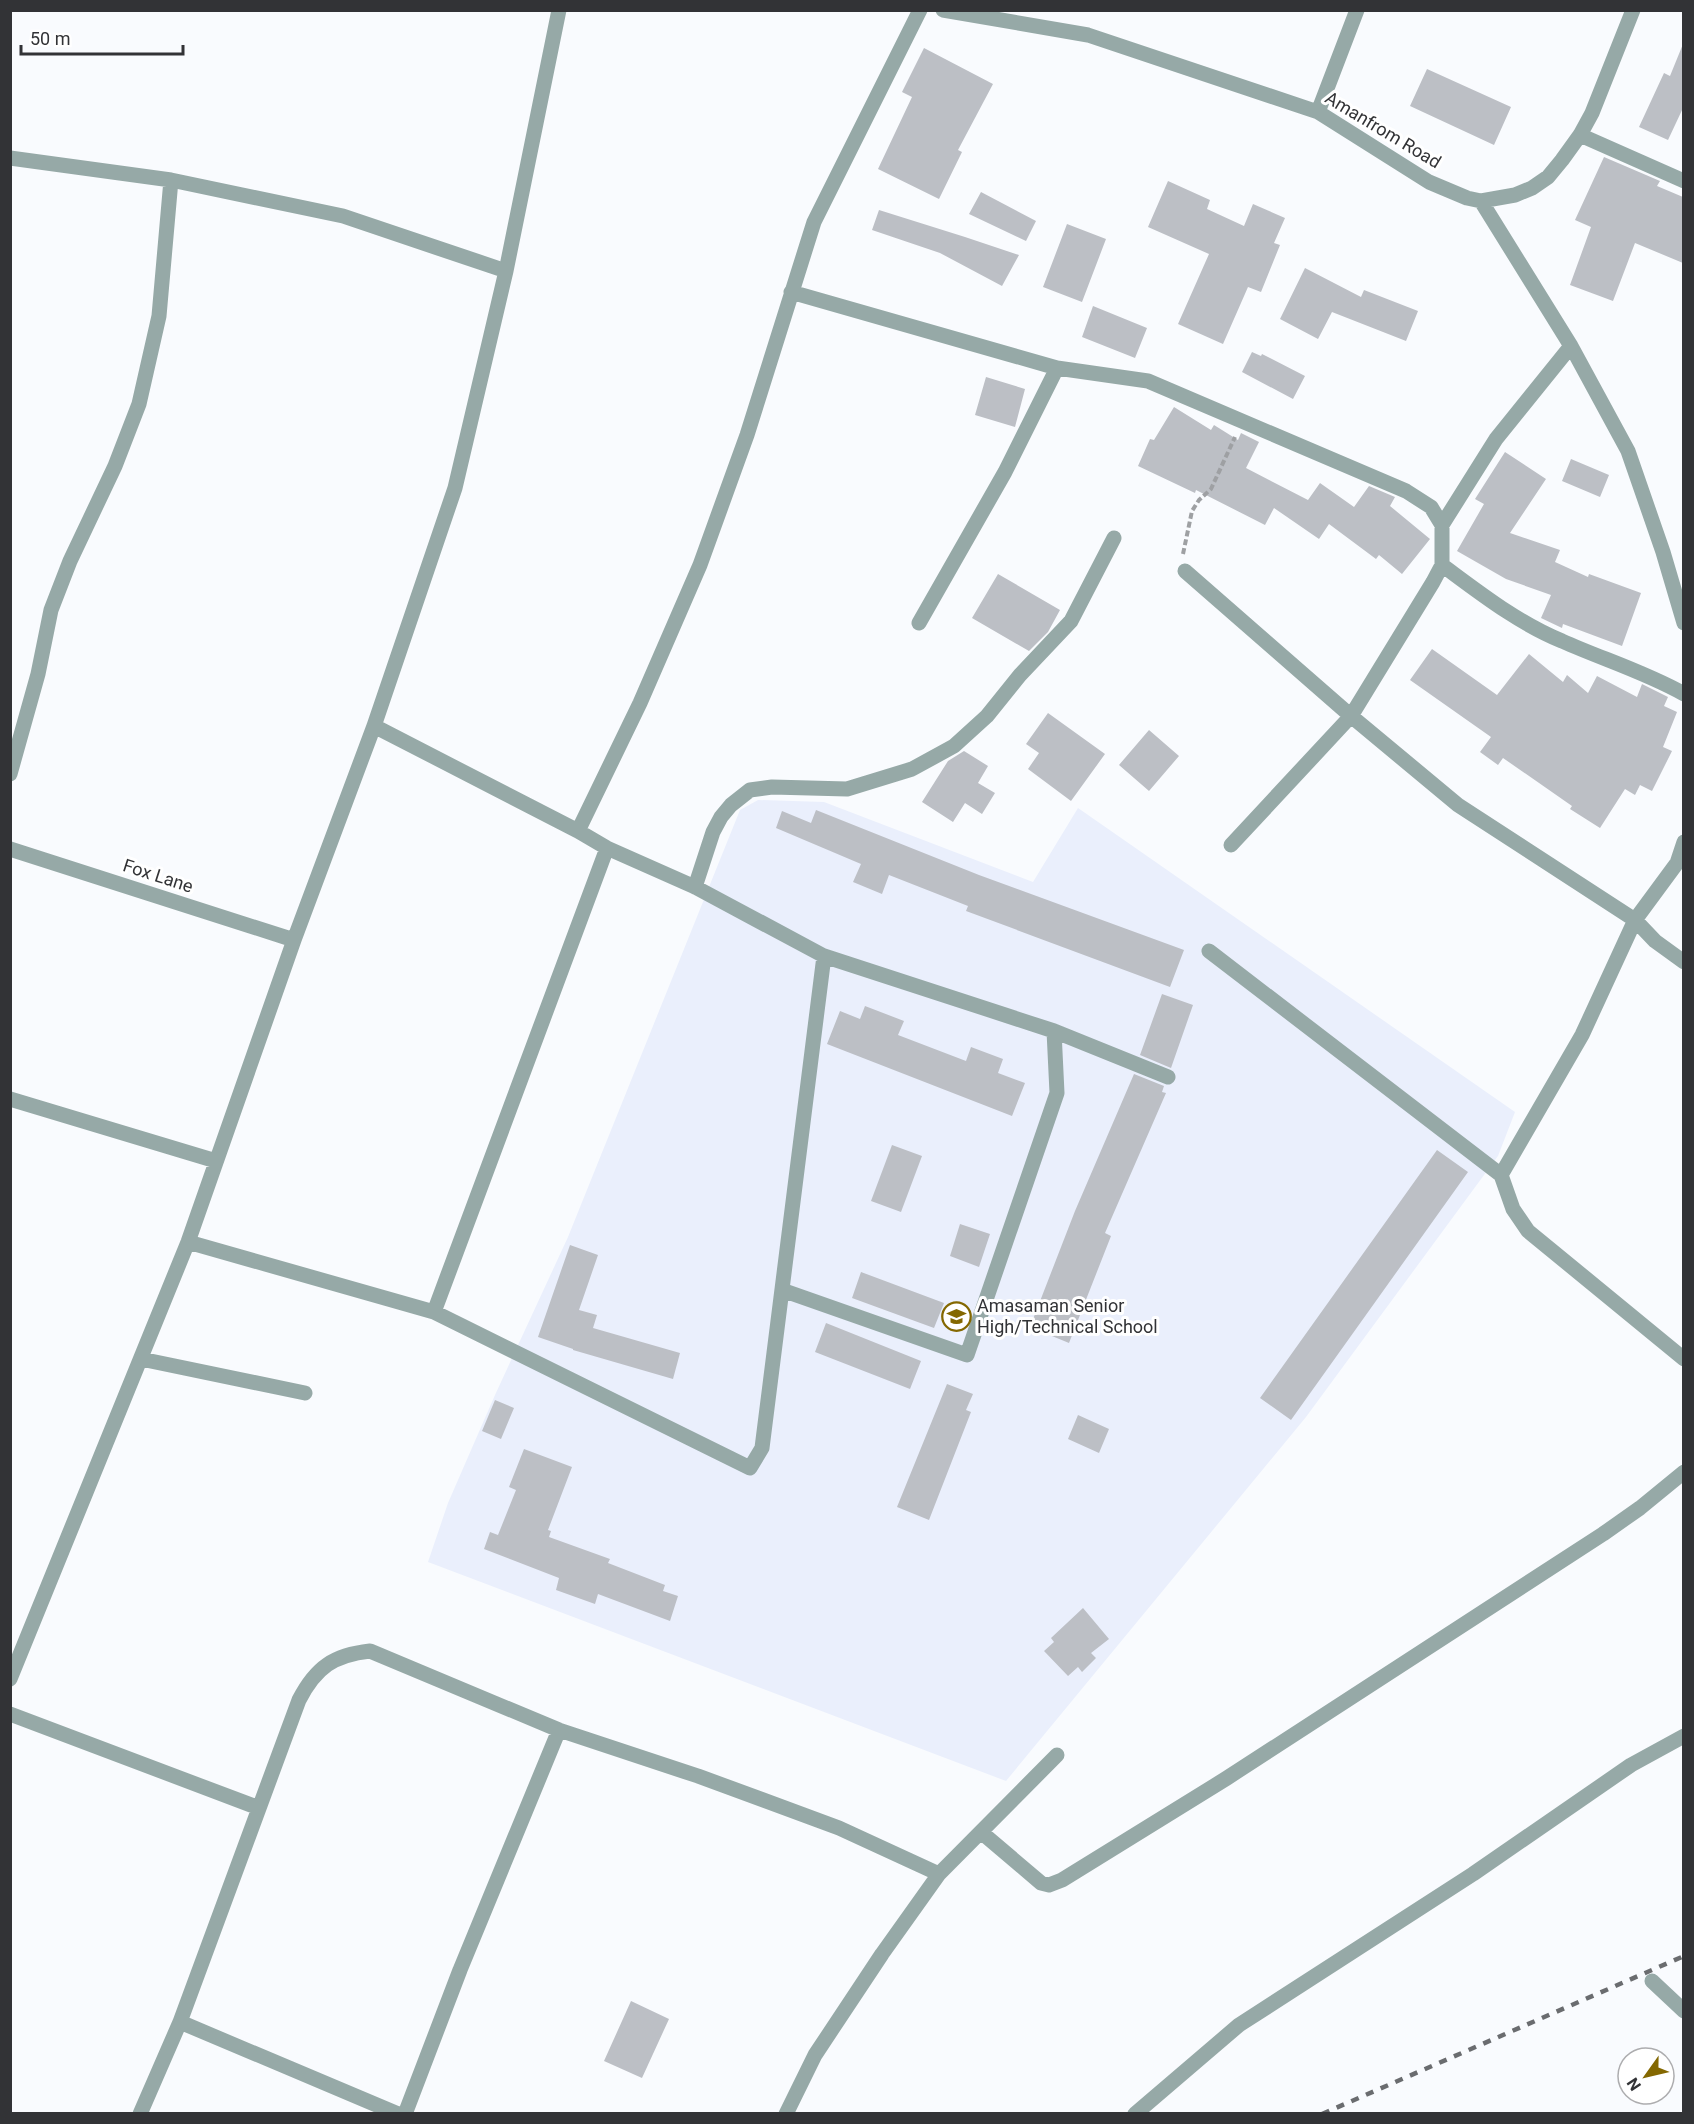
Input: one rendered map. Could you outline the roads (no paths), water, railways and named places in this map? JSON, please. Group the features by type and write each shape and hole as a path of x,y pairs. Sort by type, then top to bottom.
{"street":[{"path":"10,1679 188,1242 294,940 374,726 455,488 506,271 559,10"},
{"path":"578,831 640,703 700,565 747,435 814,222 920,10"},
{"name":"Amanfrom Road","path":"943,10 1088,35 1318,112 1430,182 1467,198 1481,201 1515,195 1532,188 1548,177 1580,135 1592,113 1633,10"},
{"path":"1318,112 1357,10"},
{"path":"1580,135 1683,181"},
{"path":"10,158 171,180 343,216 506,271"},
{"path":"10,774 38,674 51,610 70,561 115,466 139,404 159,316 171,180"},
{"path":"1481,201 1571,346 1628,451 1663,552 1683,623"},
{"path":"791,292 1057,368 1148,381 1406,491 1431,507 1442,525 1442,565 1351,716 1231,845"},
{"path":"1442,525 1496,439 1571,346"},
{"path":"919,623 1005,472 1057,368"},
{"path":"695,887 713,832 721,817 731,805 750,790 772,787 847,789 912,769 954,746 987,716 1026,669 1071,621 1114,538"},
{"path":"1442,565 1486,598 1560,641 1666,684 1683,694"},
{"path":"1185,571 1351,716 1458,805 1635,920 1655,940 1683,962"},
{"path":"374,726 607,848 695,887 824,956 1054,1031 1167,1077"},
{"path":"1501,1175 1582,1035 1635,920 1677,863 1683,842"},
{"path":"434,1312 607,848"},
{"name":"Fox Lane","path":"10,849 294,940"},
{"path":"1209,951 1501,1175 1512,1209 1528,1231 1683,1359"},
{"path":"188,1242 434,1312 750,1468 762,1448 824,956"},
{"path":"782,1290 967,1355 1058,1093 1054,1031"},
{"path":"10,1099 216,1161"},
{"path":"141,1359 305,1393"},
{"path":"981,1832 1041,1883 1049,1885 1062,1880 1227,1778 1603,1534 1640,1508 1683,1472"},
{"path":"140,2114 180,2022 299,1700 307,1684 320,1671 335,1659 352,1653 370,1651 559,1730 698,1776 839,1828 939,1874"},
{"path":"10,1714 259,1808"},
{"path":"405,2114 460,1970 559,1730"},
{"path":"1135,2114 1239,2025 1473,1874 1631,1765 1683,1736"},
{"path":"786,2114 815,2055 882,1954 939,1874 1057,1755"},
{"path":"1652,1981 1683,2011"},
{"path":"180,2022 398,2114"}],"railway":[{"path":"1322,2114 1684,1956"}],"place":[{"name":"Amasaman Senior High/Technical School","path":"956,1316"}]}
